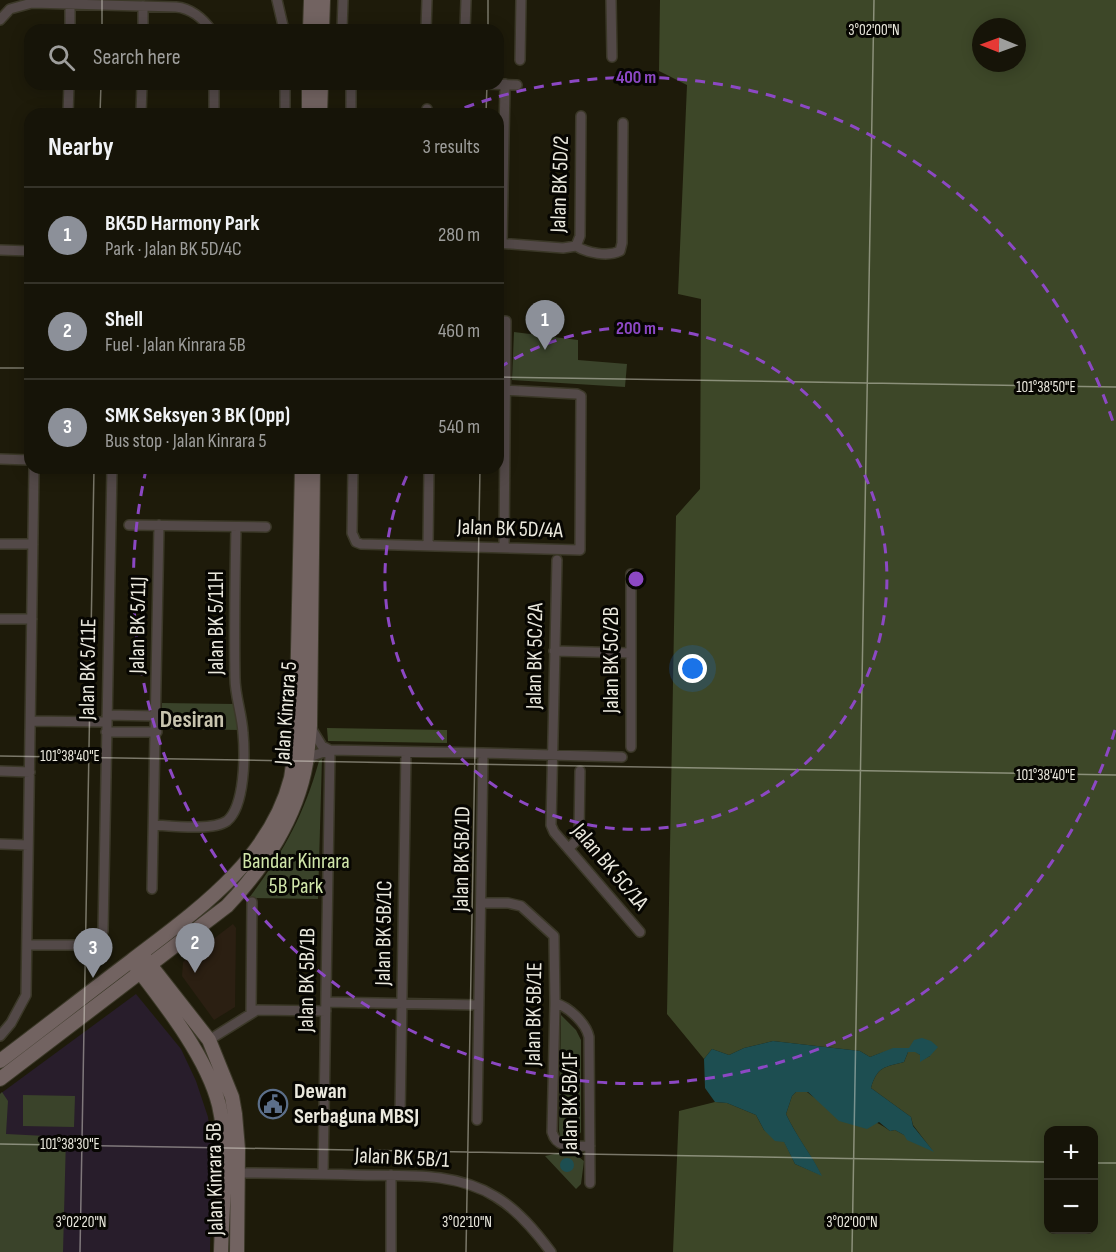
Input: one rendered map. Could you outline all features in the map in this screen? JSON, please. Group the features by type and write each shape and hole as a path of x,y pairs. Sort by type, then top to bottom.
{"main road":[{"path":"310,24 311,0"},
{"path":"322,24 323,0"},
{"path":"309,90 309,108"},
{"path":"309,108 317,90"},
{"path":"319,90 320,108"},
{"name":"Jalan Kinrara 5","path":"0,1079 119,987 141,962 214,895 246,862 280,809 291,778 296,742 302,474"},
{"name":"Jalan Kinrara 5","path":"0,1061 141,962 171,948 227,906 265,859 284,828 306,765 310,726 313,474"},
{"path":"119,987 139,984 158,985 171,948"},
{"name":"Jalan Kinrara 5B","path":"141,962 158,985 209,1040 232,1097 237,1131 237,1252"},
{"name":"Jalan Kinrara 5B","path":"158,985 192,1044 211,1082 219,1105 222,1125 223,1173 221,1252"}],"street":[{"path":"277,0 283,24"},
{"path":"342,24 343,0"},
{"path":"426,24 427,0"},
{"path":"465,24 466,0"},
{"path":"520,60 521,0"},
{"path":"611,0 612,57"},
{"path":"0,20 10,9 32,3 186,8 205,24"},
{"path":"70,4 70,24"},
{"path":"143,6 143,24"},
{"path":"504,116 505,84 517,85"},
{"path":"68,108 69,90"},
{"path":"141,108 142,90"},
{"path":"214,90 214,108"},
{"path":"285,90 285,108"},
{"path":"351,90 351,108"},
{"name":"Jalan BK 5D/2","path":"504,243 563,249 576,246 580,236 581,116"},
{"path":"576,246 588,252 616,253 620,251 622,243 623,123"},
{"path":"0,250 24,250"},
{"path":"504,367 504,548"},
{"name":"Jalan BK 5D/4A","path":"353,474 352,533 356,542 366,545 580,550 581,396 505,390"},
{"path":"0,459 24,460"},
{"path":"0,1036 11,1023 26,995 34,474"},
{"name":"Jalan BK 5/11E","path":"27,945 89,945 99,941 104,931 112,474"},
{"path":"428,546 429,474"},
{"path":"129,525 266,527"},
{"name":"Jalan BK 5/11J","path":"152,890 157,725 159,525"},
{"name":"Jalan BK 5/11H","path":"154,825 206,826 224,823 231,815 239,798 243,733 235,682 236,526"},
{"path":"0,544 33,544"},
{"name":"Jalan BK 5C/2A","path":"553,754 556,560"},
{"name":"Jalan BK 5C/2B","path":"631,747 632,574"},
{"path":"0,619 32,619"},
{"path":"554,651 630,653"},
{"path":"31,721 157,725"},
{"path":"106,723 157,725"},
{"path":"310,726 322,746 330,750"},
{"path":"306,765 312,756 330,750 622,757"},
{"name":"Jalan BK 5B/1B","path":"323,1174 330,750"},
{"name":"Jalan BK 5B/1C","path":"400,1116 406,752"},
{"name":"Jalan BK 5B/1D","path":"477,1120 483,753"},
{"name":"Jalan BK 5C/1A","path":"553,754 551,825 554,832 640,932"},
{"path":"0,771 30,772"},
{"path":"569,848 576,841 579,832 580,771"},
{"path":"0,844 28,845"},
{"path":"251,1012 252,902"},
{"name":"Jalan BK 5B/1E","path":"481,903 508,903 521,906 554,936 552,1132 554,1138 562,1145 590,1146"},
{"path":"209,1040 251,1012 264,1010 402,1003 479,1005"},
{"name":"Jalan BK 5B/1F","path":"555,1003 566,1006 588,1033 590,1043 590,1183"},
{"name":"Jalan BK 5B/1","path":"223,1173 391,1175 440,1177 460,1181 496,1196 525,1221 551,1252"},
{"path":"391,1175 391,1252"}],"shaded area":[{"path":"233,924 236,928 235,1007 214,1020 182,976 183,962"},
{"path":"136,994 181,1049 196,1081 208,1117 212,1146 210,1252 0,1252 0,1094"}],"green space":[{"path":"660,0 1116,0 1116,1252 673,1252 679,1111 715,1102 727,1103 756,1115 764,1130 784,1141 795,1164 821,1175 786,1114 792,1096 796,1092 807,1092 827,1104 870,1119 890,1131 895,1130 932,1150 913,1125 911,1117 871,1088 882,1069 904,1062 908,1052 916,1052 920,1055 920,1061 930,1056 906,1049 900,1049 870,1057 860,1051 773,1041 744,1048 729,1055 712,1049 704,1059 667,1014 676,516 700,489 701,299 678,294 687,85 659,71"},
{"path":"514,332 578,340 578,360 627,364 625,387 512,380"},
{"path":"162,703 234,704 240,730 162,729"},
{"path":"327,728 447,730 447,743 328,741"},
{"name":"Bandar Kinrara 5B Park","path":"322,758 318,899 249,898 291,833"},
{"path":"561,1015 576,1030 581,1040 581,1132 578,1137 570,1141 560,1136 559,1130"},
{"path":"2,1092 8,1101 6,1134 66,1137 63,1252 0,1252 0,1094"},
{"path":"23,1095 75,1096 74,1127 23,1126"},
{"path":"559,1153 575,1154 584,1161 581,1184 576,1189 545,1156"}],"water":[{"path":"922,1038 938,1047 930,1056 920,1062 920,1055 908,1052 904,1062 882,1069 871,1088 911,1117 913,1126 934,1152 907,1140 904,1135 895,1130 890,1131 879,1122 867,1129 839,1121 808,1092 796,1092 792,1096 786,1114 822,1176 795,1164 784,1142 775,1141 764,1130 756,1115 727,1103 715,1102 705,1088 704,1059 712,1049 729,1055 744,1048 773,1041 860,1051 870,1057 893,1048 909,1048 914,1040"},
{"path":"567,1158 572,1160 574,1165 572,1170 567,1172 562,1170 560,1165 562,1160"}],"place":[{"name":"BK5D Harmony Park","path":"545,350"},
{"name":"Shell","path":"195,973"},
{"name":"SMK Seksyen 3 BK (Opp)","path":"93,978"},
{"name":"Dewan Serbaguna MBSJ","path":"273,1104"}],"district":[{"name":"Desiran","path":"192,719"}]}
